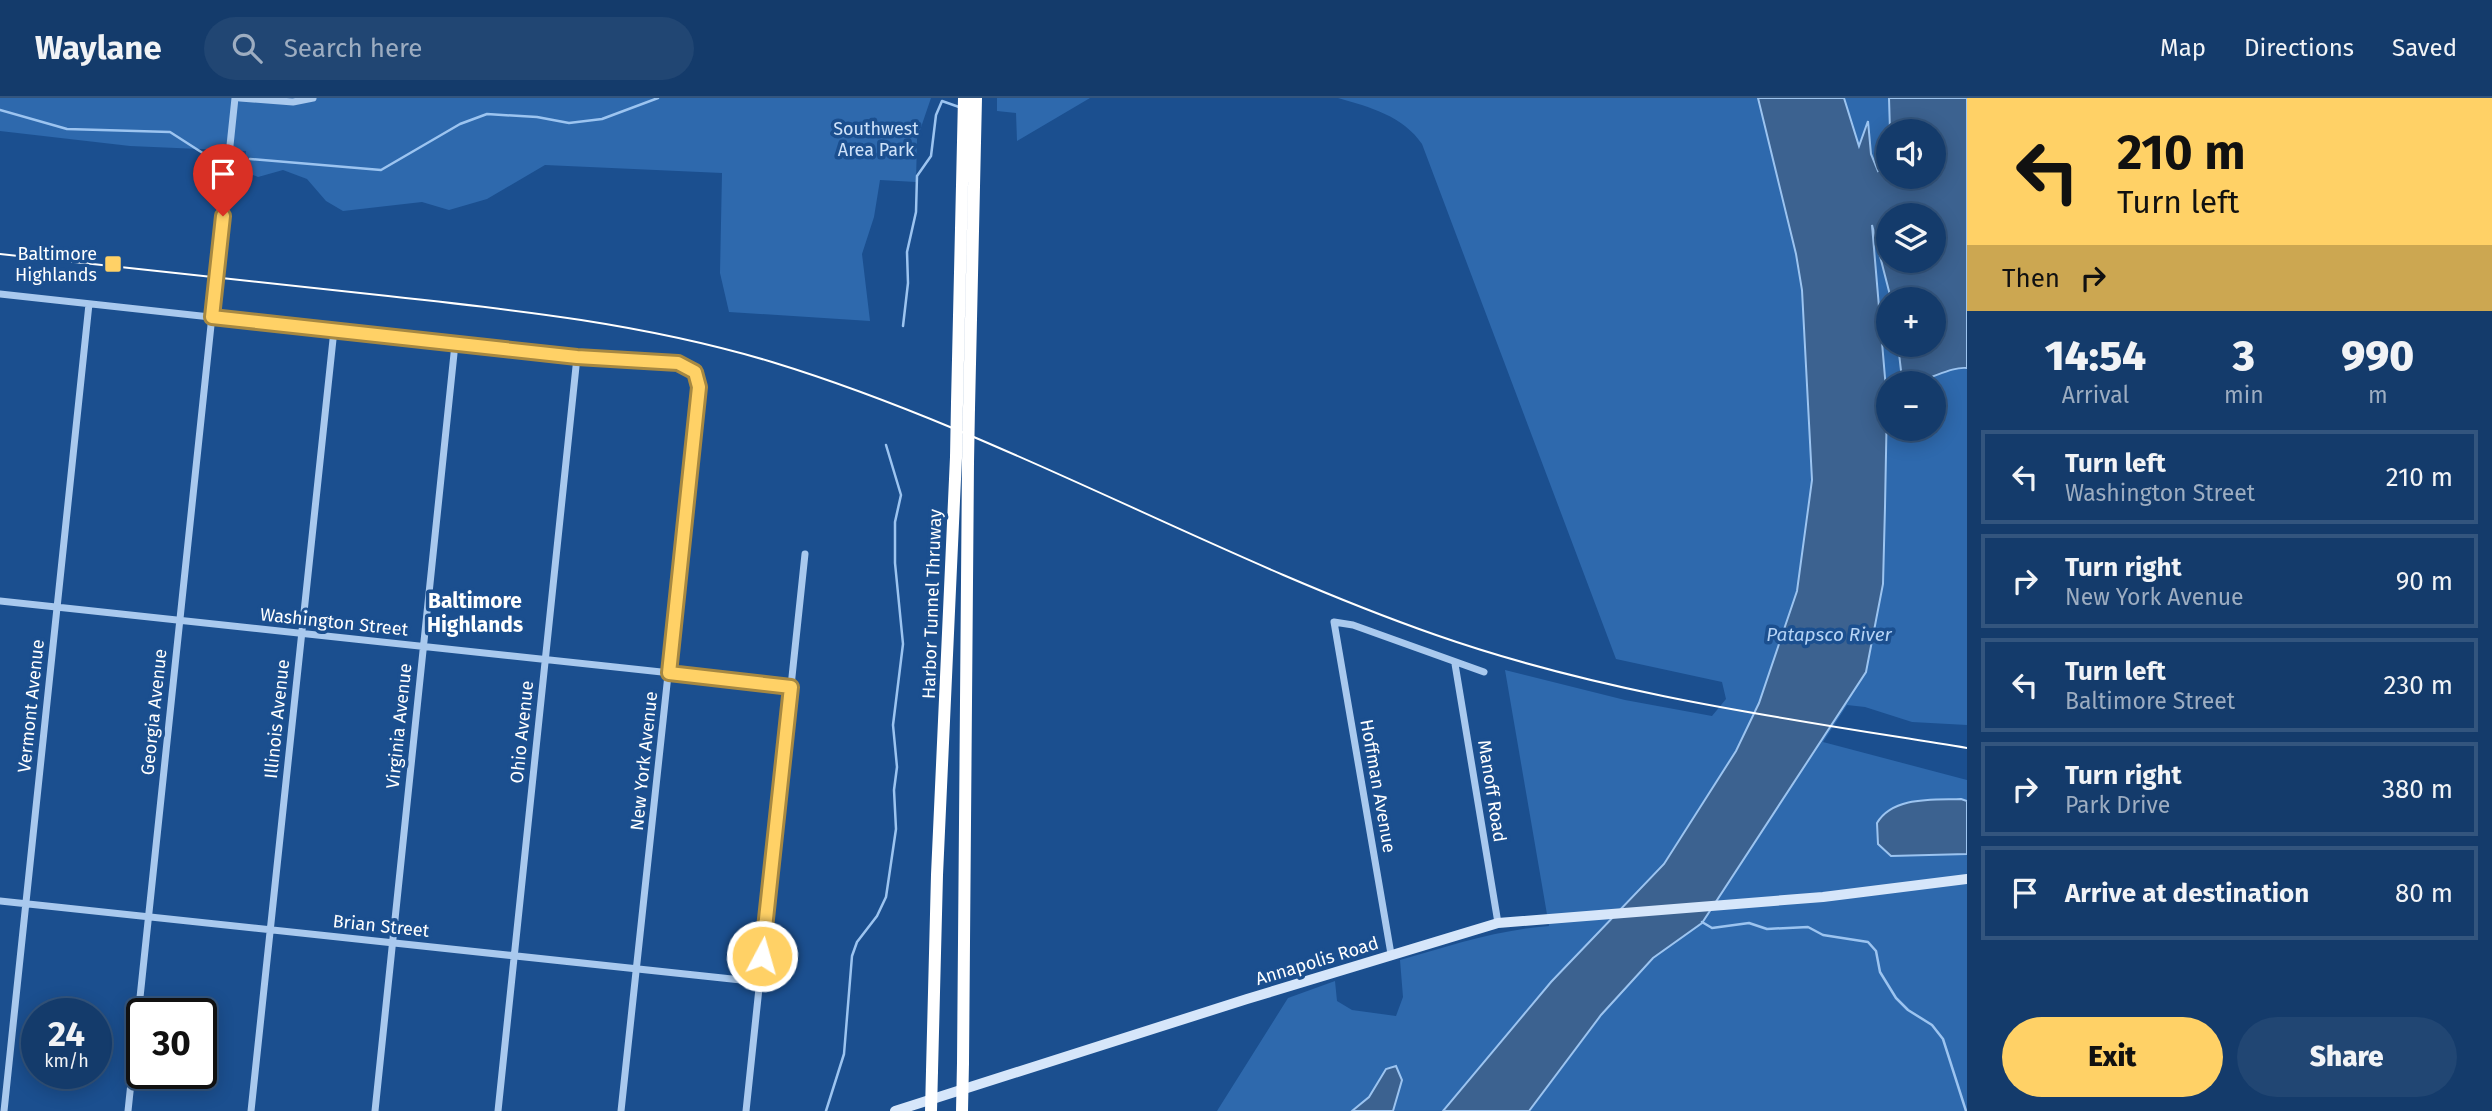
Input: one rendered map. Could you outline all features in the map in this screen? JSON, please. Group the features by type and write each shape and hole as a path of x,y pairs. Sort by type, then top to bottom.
{"highway":[{"name":"Harbor Tunnel Thruway","path":"962,1111 962,459 968,181 964,98"},
{"name":"Harbor Tunnel Thruway","path":"968,181 976,98"},
{"name":"Harbor Tunnel Thruway","path":"931,1111 937,875 962,459"}],"main road":[{"name":"Annapolis Road","path":"895,1111 1391,954 1498,923 1855,894 1967,879"}],"street":[{"path":"237,98 293,102 313,98"},
{"name":"Georgia Avenue","path":"128,1111 237,98"},
{"path":"0,294 577,357"},
{"name":"Vermont Avenue","path":"4,1111 89,304"},
{"name":"Illinois Avenue","path":"251,1111 334,330"},
{"name":"Virginia Avenue","path":"375,1111 455,344"},
{"name":"New York Avenue","path":"577,357 678,363 695,372 699,387 621,1111"},
{"name":"Ohio Avenue","path":"498,1111 577,357"},
{"path":"746,1111 805,554"},
{"name":"Washington Street","path":"0,601 791,687"},
{"name":"Hoffman Avenue","path":"1391,954 1334,622 1353,625 1455,664"},
{"path":"1455,664 1484,673"},
{"name":"Manoff Road","path":"1455,664 1498,923"},
{"name":"Brian Street","path":"0,901 760,982"}],"green space":[{"name":"Southwest Area Park","path":"0,98 931,98 917,139 916,182 880,180 874,217 862,254 870,321 729,312 720,273 722,173 545,165 487,199 449,210 422,202 343,211 326,201 307,179 283,170 258,177 244,171 246,151 130,146 0,131"},
{"path":"997,98 1090,98 1017,141 1016,113 997,111"},
{"path":"1338,98 1967,98 1967,725 1912,722 1865,707 1847,705 1823,742 1967,780 1967,1111 1217,1111 1288,998 1335,981 1337,1001 1352,1010 1396,1016 1403,997 1400,960 1492,935 1549,926 1505,670 1625,700 1712,716 1726,699 1722,682 1616,659 1422,144 1405,126 1374,109"}],"water":[{"name":"Patapsco River","path":"1758,98 1844,98 1859,146 1868,121 1871,154 1876,166 1876,189 1946,189 1946,119 1890,119 1889,98 1967,98 1967,368 1946,372 1901,371 1899,357 1946,357 1946,287 1888,287 1884,273 1946,273 1946,203 1876,203 1876,241 1872,225 1877,287 1876,357 1883,357 1884,371 1876,371 1876,441 1886,441 1883,584 1866,672 1702,923 1653,958 1601,1015 1529,1111 1443,1111 1551,982 1664,864 1736,751 1759,703 1797,591 1812,480 1802,290 1796,254"},
{"path":"1915,801 1967,801 1967,854 1891,856 1878,844 1877,823 1893,808"},
{"path":"1396,1066 1402,1080 1393,1111 1352,1111 1369,1097 1386,1069"}],"waterway":[{"path":"250,159 381,170 460,124 487,114 537,117 569,123 602,119 658,98"},
{"path":"903,326 908,283 907,252 916,212 917,176 931,156 936,115 942,101 959,107"},
{"path":"0,110 67,129 170,132 212,159"},
{"path":"826,1111 844,1054 852,956 857,942 877,916 886,897 896,829 894,790 897,767 893,725 903,644 895,563 895,522 901,495 886,445"},
{"path":"1702,922 1712,928 1749,923 1767,929 1808,927 1823,935 1868,942 1876,951 1880,972 1896,998 1908,1010 1932,1025 1943,1039 1966,1111"}],"tram line":[{"path":"0,254 533,313 629,328 725,349 857,391 941,423 1269,569 1436,635 1501,656 1566,674 1699,703 1967,748"}],"place":[{"name":"Baltimore Highlands","path":"113,264"}],"district":[{"name":"Baltimore Highlands","path":"475,613"}],"route":[{"path":"223,216 212,317 577,357 678,363 695,372 699,387 669,673 791,687 762,956"}]}
